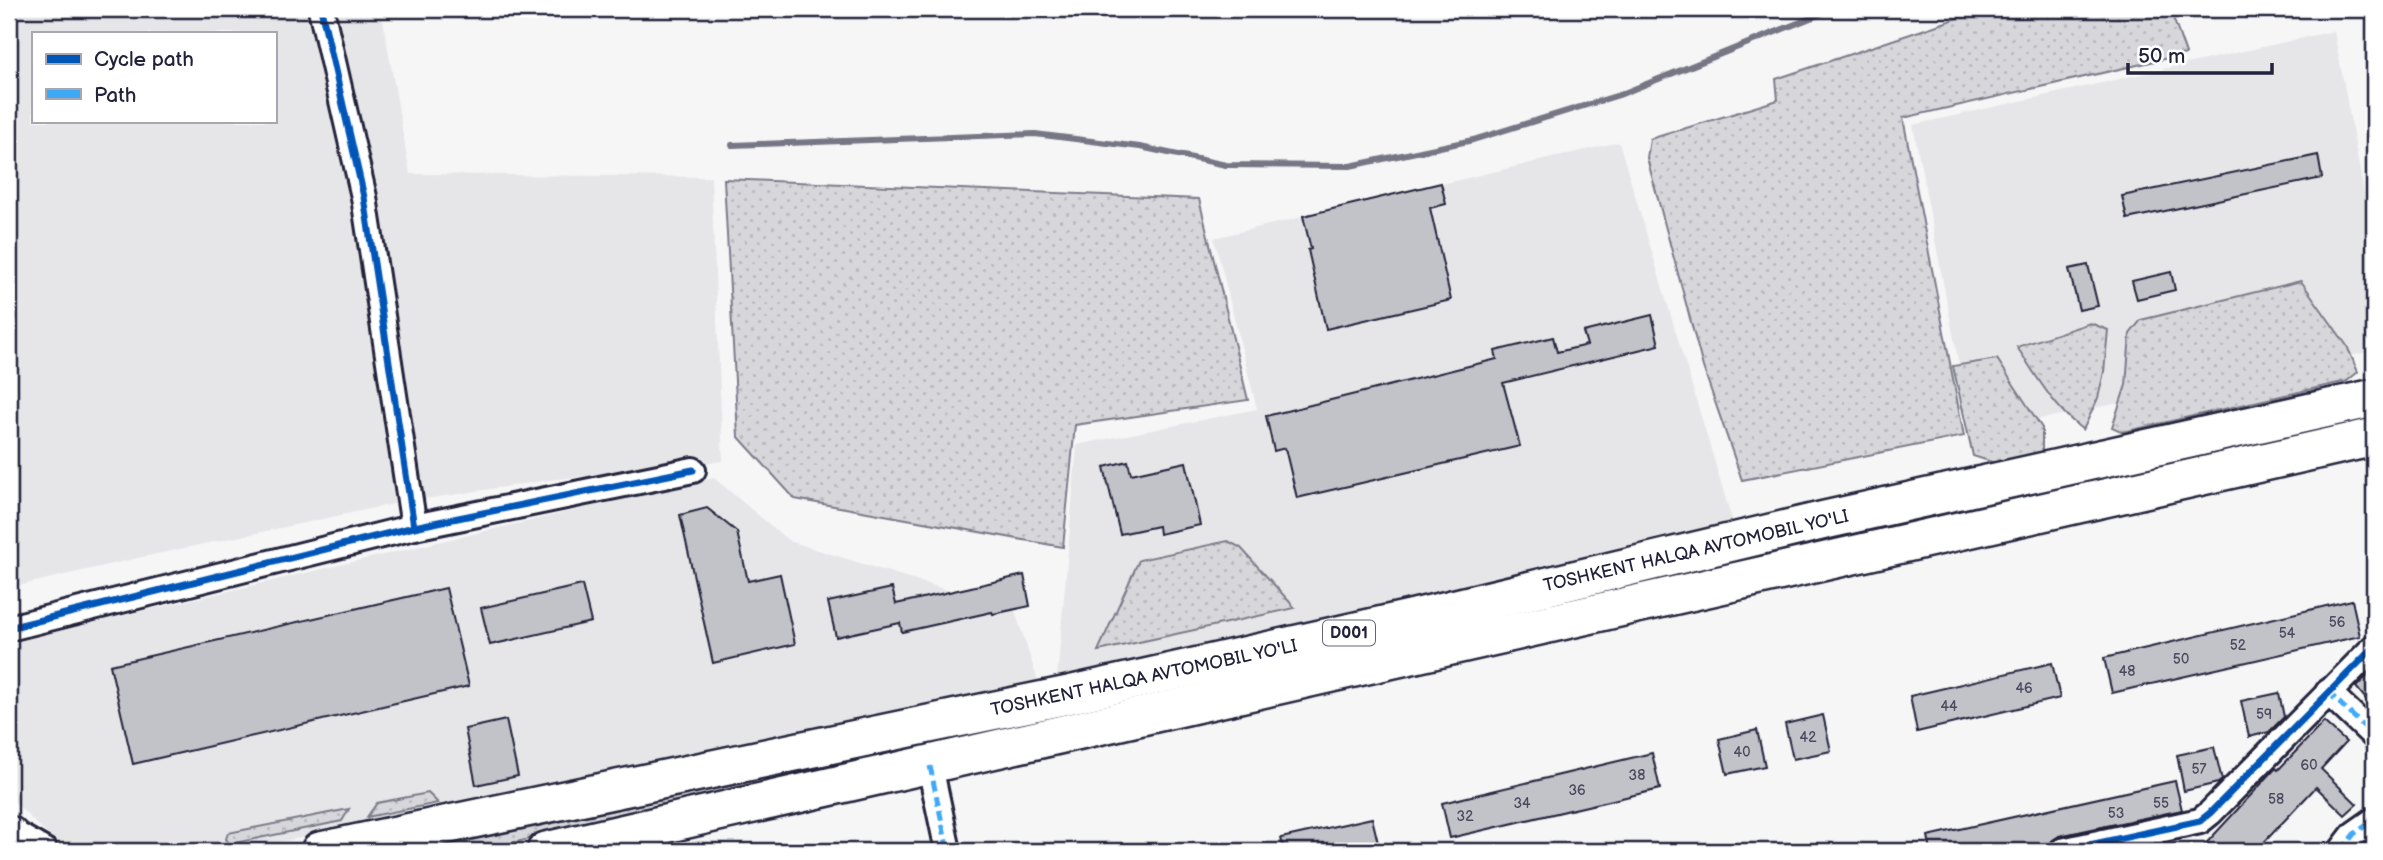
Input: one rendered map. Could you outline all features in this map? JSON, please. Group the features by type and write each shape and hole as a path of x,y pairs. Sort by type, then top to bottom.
{"highway":[{"name":"TOSHKENT HALQA AVTOMOBIL YO'LI","path":"320,851 1068,695 1410,619 1825,520 2374,398"},
{"name":"TOSHKENT HALQA AVTOMOBIL YO'LI","path":"546,851 2374,437"},
{"path":"1825,520 1834,560"},
{"path":"9,832 13,851"}],"street":[{"path":"321,9 364,197 414,527"},
{"path":"9,628 414,527 693,470"},
{"path":"2062,851 2200,821 2374,647"},
{"path":"2328,692 2374,736"},
{"path":"930,766 948,851"},
{"path":"2341,851 2354,834 2374,820"},
{"path":"9,832 45,851"}],"shaded area":[{"path":"9,9 381,9 410,174 711,177 723,461 549,480 393,504 9,588"},
{"path":"1985,9 2170,9 2186,54 1903,118 1964,436 1742,480 1703,367 1647,158 1650,139 1778,100 1776,79"},
{"path":"2334,31 2374,247 2374,351 1972,433 1913,125"},
{"path":"1619,142 1733,523 1057,679 1077,445 1257,409 1214,238"},
{"path":"724,179 1199,199 1248,400 1075,425 1063,547 795,499 738,436"},
{"path":"2301,281 2347,346 2358,372 2347,381 2123,432 2112,427 2126,385 2130,334 2141,320"},
{"path":"2090,323 2108,330 2104,372 2098,398 2083,430 2055,402 2017,347"},
{"path":"1997,359 2042,428 2042,452 1995,463 1973,456 1953,366"},
{"path":"2374,413 2374,426 1900,537 1858,532"},
{"path":"714,478 789,541 1015,611 1039,684 238,851 65,851 9,797 9,642"},
{"path":"1228,541 1241,548 1295,608 1098,651 1139,560"},
{"path":"1785,548 1763,566 475,851 415,851"},
{"path":"428,793 438,803 367,817 377,803"},
{"path":"349,809 342,821 230,844 226,839 228,833"}],"building":[{"path":"2318,155 2322,178 2127,219 2122,196"},
{"path":"1441,183 1446,204 1430,208 1451,300 1326,329 1303,216"},
{"path":"2088,265 2098,306 2079,310 2069,269"},
{"path":"2171,272 2175,290 2137,299 2132,281"},
{"path":"1652,315 1659,345 1503,383 1520,446 1297,498 1285,448 1274,451 1266,416 1497,359 1495,351 1553,337 1557,352 1587,345 1583,332"},
{"path":"1128,461 1131,474 1186,462 1200,525 1159,534 1158,526 1120,534 1104,467"},
{"path":"707,508 737,532 748,581 780,574 795,644 713,663 680,515"},
{"path":"1024,575 1030,606 902,632 900,623 836,637 828,602 892,588 896,604"},
{"path":"582,585 591,622 490,645 481,608"},
{"path":"446,588 469,686 133,764 110,665"},
{"path":"2352,600 2360,636 2112,693 2104,658"},
{"path":"2052,663 2060,698 1917,732 1910,696"},
{"path":"2374,669 2374,709 2356,687"},
{"path":"2279,693 2284,717 2269,732 2249,737 2241,701"},
{"path":"1823,715 1831,751 1793,759 1785,724"},
{"path":"506,720 518,776 476,785 465,729"},
{"path":"2324,722 2346,742 2321,769 2357,804 2345,815 2316,787 2256,851 2199,851 2276,768 2278,770"},
{"path":"1757,730 1765,766 1727,774 1719,739"},
{"path":"2214,747 2222,780 2184,791 2177,755"},
{"path":"1652,753 1660,789 1450,838 1442,803"},
{"path":"2175,781 2182,810 2059,836 2048,847 2030,851 1931,851 1928,836"},
{"path":"1372,818 1380,851 1284,851 1281,838"}],"waterway":[{"path":"732,145 1035,134 1140,147 1226,165 1350,166 1473,140 1619,95 1833,9"}],"marked path":[{"path":"2328,692 2374,736"},
{"path":"930,766 948,851"},
{"path":"2341,851 2354,834 2374,820"}],"cycle path":[{"path":"321,9 364,197 414,527"},
{"path":"9,628 414,527 693,470"},
{"path":"2062,851 2200,821 2374,647"}]}
